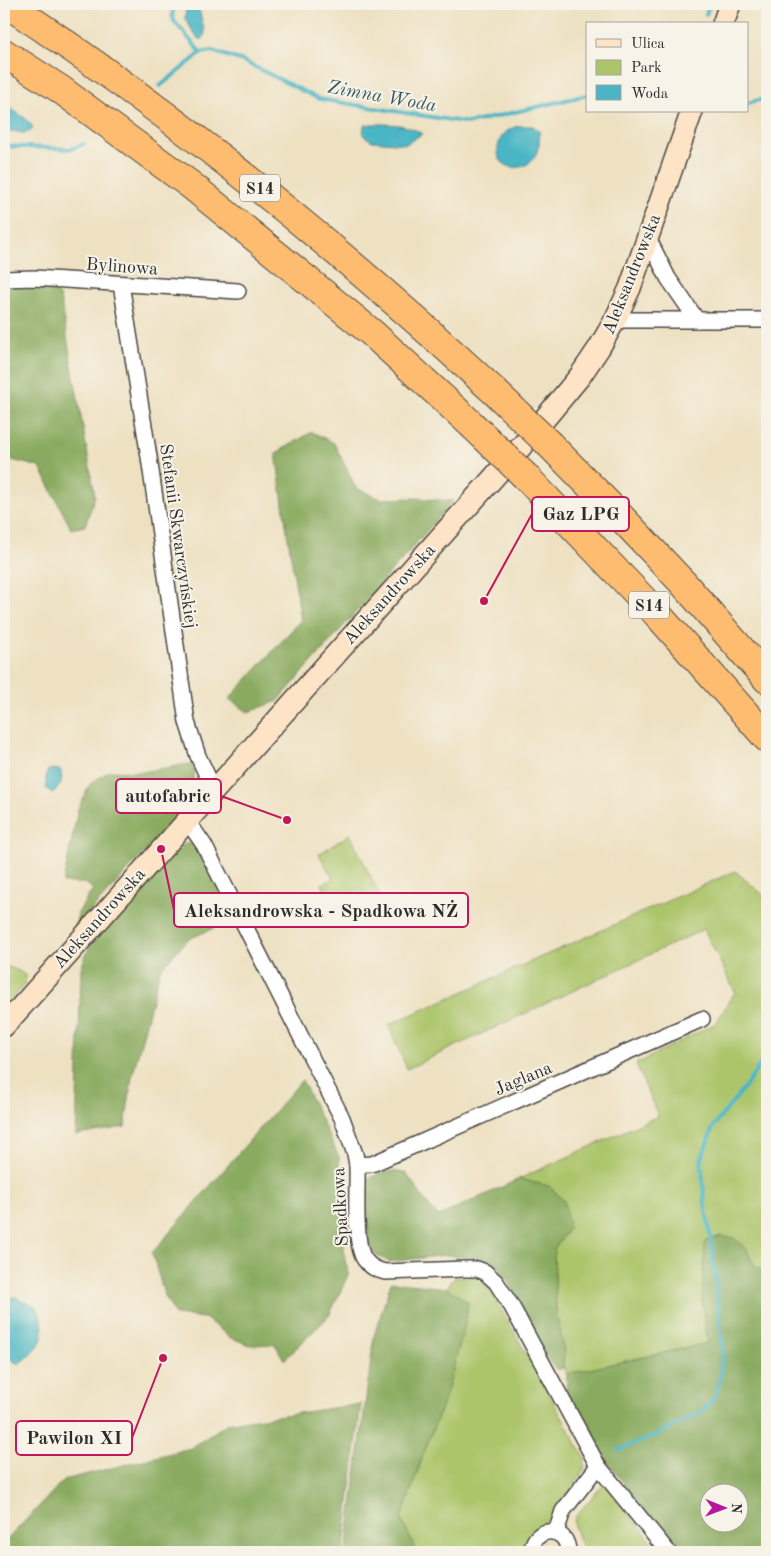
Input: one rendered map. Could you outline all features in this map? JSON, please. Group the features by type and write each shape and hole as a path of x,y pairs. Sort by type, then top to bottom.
{"highway":[{"name":"S14","path":"7,4 100,67 254,184 339,253 420,323 496,393 617,512 683,583 767,679"},
{"name":"S14","path":"4,52 60,89 192,186 372,334 525,476 657,614 767,738"}],"main road":[{"path":"724,22 730,4"},
{"name":"Aleksandrowska","path":"4,1026 552,412 600,348 616,320 630,288 692,112"}],"street":[{"path":"648,238 668,278 697,320"},
{"name":"Bylinowa","path":"4,279 34,278 238,291"},
{"name":"Stefanii Skwarczyńskiej","path":"121,284 150,457 187,722 198,756 214,790"},
{"path":"616,320 767,320"},
{"name":"Spadkowa","path":"187,820 204,844 335,1103 349,1136 357,1165 358,1238 364,1258 374,1269 384,1272 476,1269 485,1272 496,1282 598,1466 668,1552"},
{"name":"Jaglana","path":"357,1165 372,1164 702,1019"},
{"path":"556,1532 563,1511 598,1466"},
{"path":"532,1552 532,1546 536,1538 549,1531 556,1532 564,1537 567,1542 568,1552"}],"green space":[{"path":"26,284 50,287 60,297 95,496 85,526 71,529 40,467 4,458 4,287"},
{"path":"312,432 334,443 356,488 381,499 415,498 453,501 278,701 248,712 229,699 301,620 276,453"},
{"path":"188,764 195,768 187,806 75,928 78,913 93,889 85,883 63,883 78,809 90,784 109,771 142,772"},
{"path":"350,834 381,898 338,919 322,884 333,879 319,854"},
{"path":"185,843 199,847 233,912 214,928 187,940 160,970 132,1077 125,1127 76,1135 81,968 89,947"},
{"path":"735,871 767,898 767,1274 754,1265 746,1249 702,1299 708,1343 567,1374 563,1368 564,1351 556,1310 554,1249 569,1228 549,1186 519,1179 658,1116 636,1064 716,1023 735,992 704,929 407,1069 388,1025"},
{"path":"4,965 26,976 25,984 4,1009"},
{"path":"302,1080 339,1157 345,1261 349,1273 329,1316 284,1360 275,1344 250,1345 231,1338 205,1318 175,1315 164,1294 152,1253"},
{"path":"392,1171 406,1173 431,1209 439,1216 519,1179 549,1186 564,1201 569,1228 554,1249 556,1310 564,1351 563,1368 557,1370 544,1357 518,1298 502,1271 483,1259 446,1255 389,1262 374,1253 367,1239 367,1179"},
{"path":"721,1236 734,1238 746,1249 754,1265 767,1274 767,1552 677,1552 602,1455 566,1391 567,1374 708,1343 702,1299 705,1241"},
{"path":"472,1277 489,1288 585,1458 584,1469 554,1519 532,1532 526,1552 417,1552 401,1519 447,1392 465,1324 468,1302 447,1288 454,1278"},
{"path":"391,1282 447,1288 468,1302 465,1324 447,1392 401,1519 417,1552 346,1552 374,1336"},
{"path":"361,1404 343,1552 4,1552 4,1543 64,1480 191,1448 228,1423"},
{"path":"604,1483 660,1552 583,1552 574,1521 576,1516"}],"water":[{"path":"192,4 198,6 205,32 203,39 198,39 185,19 186,7"},
{"path":"4,104 25,118 33,127 31,131 24,133 4,130"},
{"path":"364,125 404,126 422,134 406,144 372,141 363,135"},
{"path":"518,126 533,126 539,131 539,147 534,158 526,165 518,167 509,166 502,162 498,154 499,143 506,132"},
{"path":"56,769 61,771 62,778 57,789 52,793 46,788 46,776 48,770"},
{"path":"15,1297 37,1307 43,1326 43,1333 38,1346 18,1364 4,1355 4,1298"}],"waterway":[{"path":"175,4 172,15 174,21 201,53"},
{"path":"706,14 710,4"},
{"name":"Zimna Woda","path":"160,86 201,53 212,51 243,61 319,99 469,123 586,95"},
{"name":"Zimna Woda","path":"748,103 767,98"},
{"name":"Zimna Woda","path":"4,146 71,149 84,144"},
{"path":"619,1450 659,1434 700,1413 712,1401 719,1386 723,1351 701,1160 713,1127 748,1083 767,1054"}],"place":[{"name":"Gaz LPG","path":"484,601"},
{"name":"autofabric","path":"287,820"},
{"name":"Aleksandrowska - Spadkowa NŻ","path":"161,849"},
{"name":"Pawilon XI","path":"163,1358"}]}
